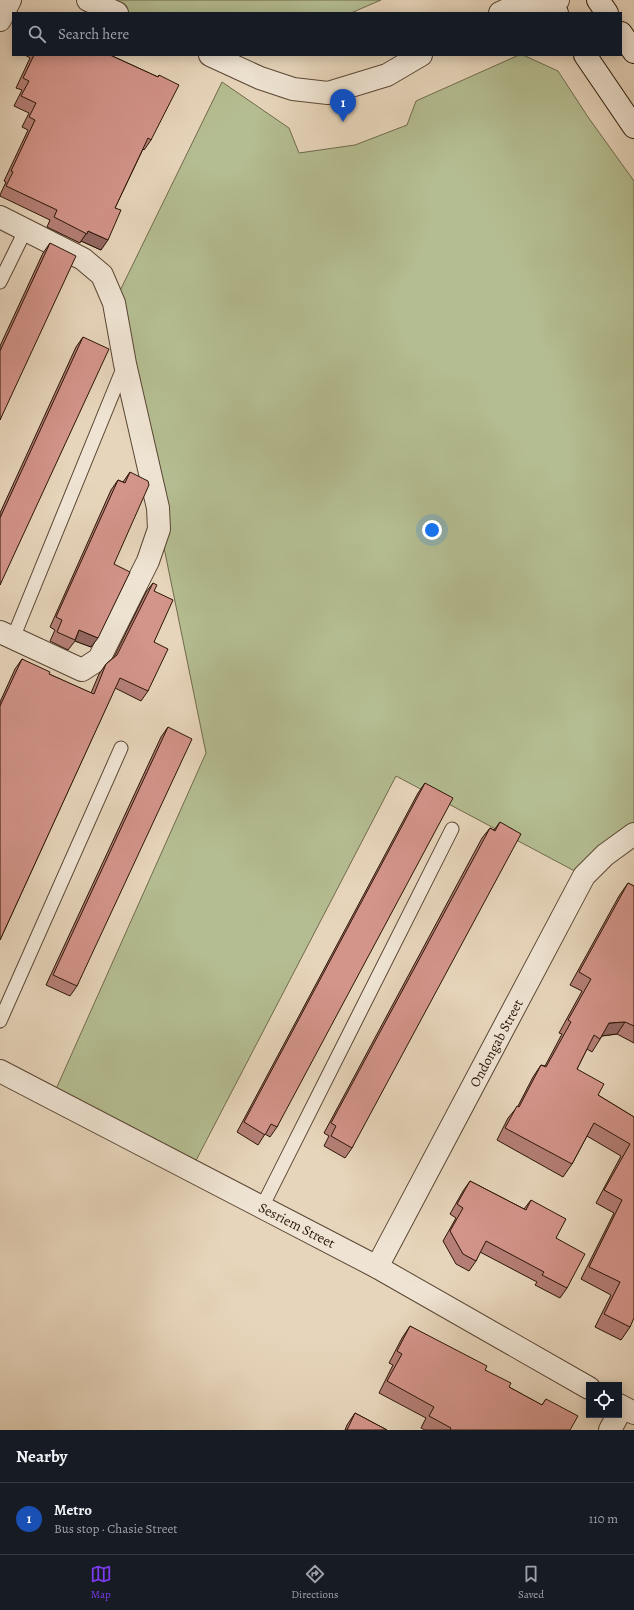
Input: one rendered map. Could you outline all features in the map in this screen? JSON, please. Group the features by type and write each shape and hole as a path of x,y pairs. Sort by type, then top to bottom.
{"street":[{"path":"0,20 10,0"},
{"path":"88,0 115,12"},
{"path":"598,0 606,12"},
{"path":"511,7 553,4"},
{"path":"622,34 634,52"},
{"path":"212,56 260,78 293,89 328,93 387,75 419,56"},
{"path":"586,56 634,127"},
{"path":"0,217 82,259 102,275 114,303 125,364 158,508 160,529 148,560 99,659 82,670 6,635"},
{"name":"Ondongab Street","path":"377,1267 584,876 605,855 634,834"},
{"name":"Sesriem Street","path":"0,1071 377,1267 586,1386"},
{"path":"610,1430 617,1418"}],"lane":[{"path":"0,282 25,230"},
{"path":"6,635 125,364"},
{"path":"0,1021 121,748"},
{"path":"262,1207 452,829"}],"green space":[{"path":"93,0 381,0 353,12 119,12"},
{"path":"517,56 525,56 558,71 588,117 634,181 634,834 584,876 396,776 191,1170 52,1098 206,753 114,303 222,82 289,128 299,153 355,145 407,125 416,101"}],"building":[{"path":"34,56 112,56 158,77 159,75 179,85 151,140 148,138 115,208 121,210 108,240 88,231 87,234 54,217 57,210 6,186 13,172 11,171 35,120 29,117 36,103 21,96 29,81 23,78"},
{"path":"50,243 76,256 0,420 0,351"},
{"path":"83,337 109,349 0,585 0,518"},
{"path":"130,472 148,481 149,485 114,564 130,572 98,638 79,630 75,640 57,632 62,620 56,617 118,480 125,483"},
{"path":"153,583 157,585 154,591 173,600 154,642 168,649 148,691 120,678 0,940 0,706 22,659 50,672 49,674 94,694 106,664 117,655"},
{"path":"168,727 192,739 77,986 53,975"},
{"path":"425,783 453,798 277,1127 271,1124 265,1135 244,1122"},
{"path":"500,822 521,834 352,1148 331,1136 336,1126 331,1123 490,828 495,831"},
{"path":"628,883 634,886 634,1026 625,1022 609,1023 600,1039 594,1035 577,1069 604,1084 598,1095 634,1117 634,1318 630,1327 604,1314 620,1282 589,1267 622,1200 604,1190 630,1144 594,1123 572,1164 505,1128 517,1106 519,1107 541,1065 546,1067 571,1022 568,1020 591,979 579,972"},
{"path":"470,1181 526,1210 531,1200 566,1219 556,1238 585,1254 567,1288 542,1275 544,1272 486,1241 476,1261 463,1254 450,1231 463,1208 457,1204"},
{"path":"410,1326 487,1366 485,1370 511,1383 509,1387 542,1405 546,1399 578,1416 570,1430 450,1430 451,1428 429,1416 434,1407 387,1381 402,1354 397,1351"},
{"path":"355,1413 387,1430 347,1430"}],"place":[{"name":"Metro","path":"343,122"}]}
